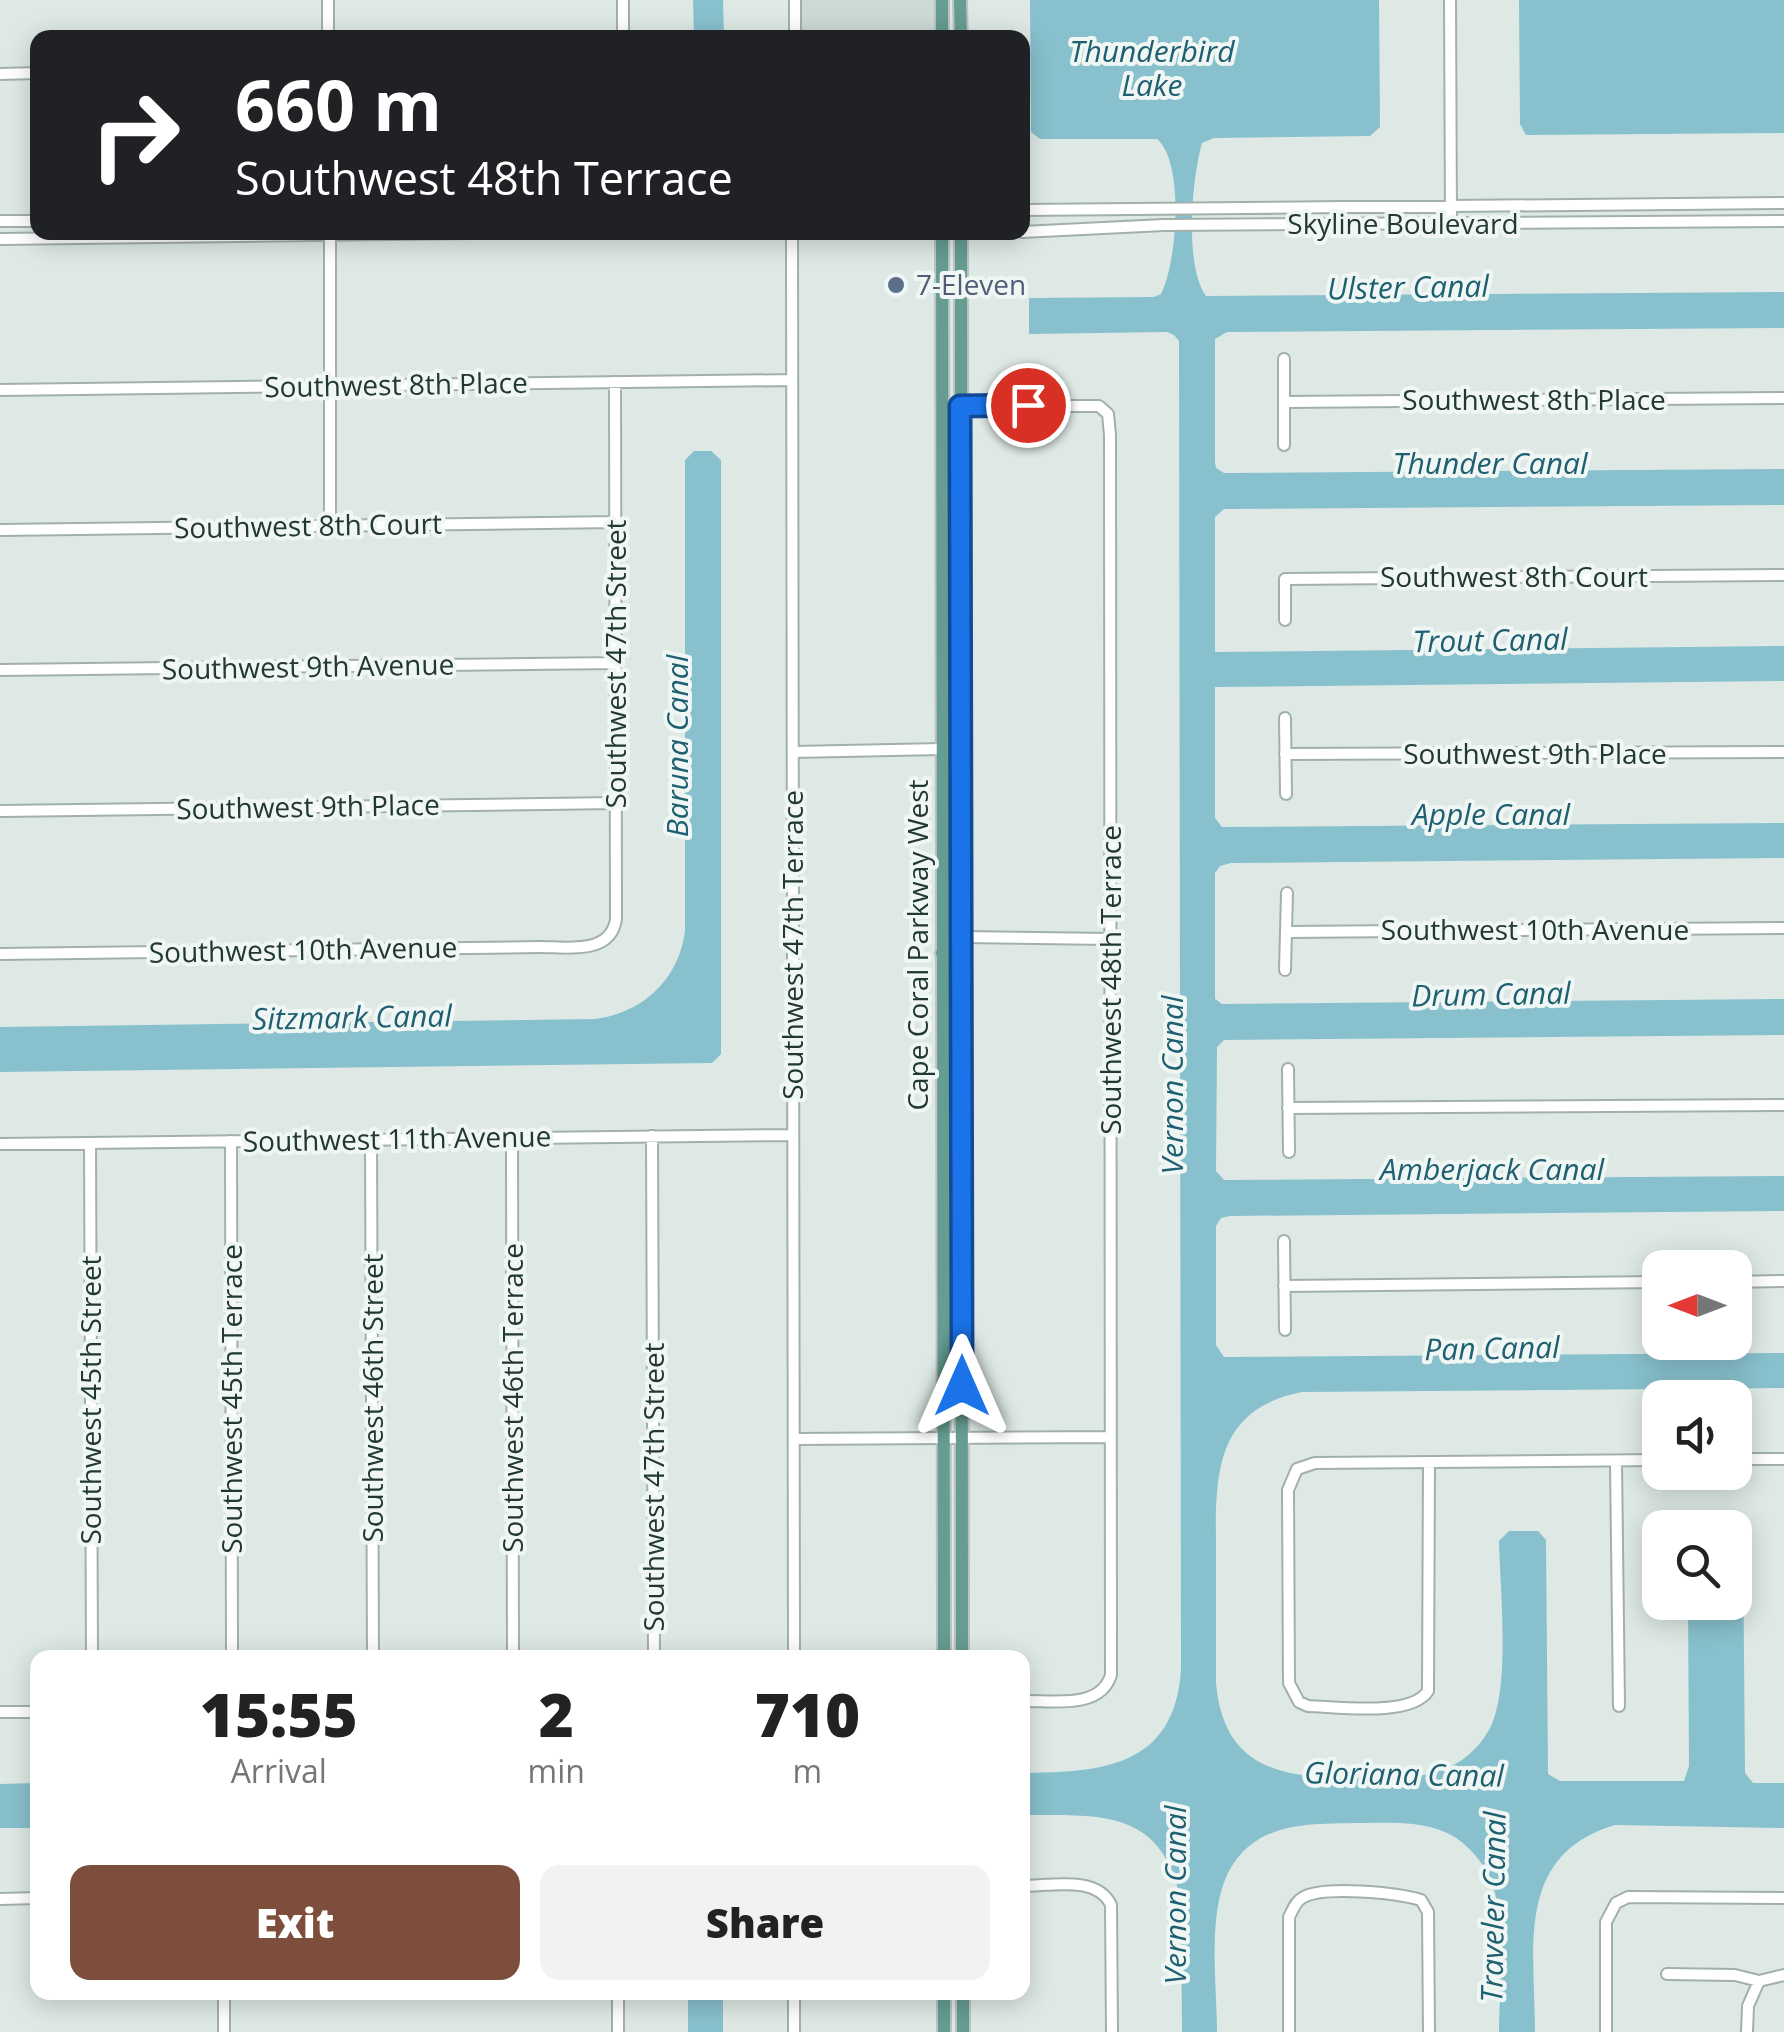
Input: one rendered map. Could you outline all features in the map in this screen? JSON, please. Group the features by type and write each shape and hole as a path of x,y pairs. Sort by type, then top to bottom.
{"main road":[{"path":"942,0 942,30"},
{"path":"960,0 961,30"},
{"name":"Cape Coral Parkway West","path":"942,240 944,1650"},
{"name":"Cape Coral Parkway West","path":"960,240 962,1650"},
{"path":"942,802 951,823 951,916 961,938"},
{"path":"942,953 952,961 952,1047 961,1079"},
{"path":"944,2000 944,2026"},
{"path":"962,2000 962,2032"},
{"path":"944,2026 951,2020 954,2032"}],"street":[{"path":"328,0 328,30"},
{"path":"622,0 623,30"},
{"path":"794,0 795,30"},
{"path":"1450,0 1451,224"},
{"path":"0,74 30,73"},
{"name":"Skyline Boulevard","path":"1030,210 1784,204"},
{"path":"0,222 30,221"},
{"name":"Skyline Boulevard","path":"1030,232 1174,225 1784,221"},
{"path":"0,239 30,239"},
{"path":"330,240 330,526"},
{"name":"Southwest 47th Terrace","path":"792,240 794,1650"},
{"path":"1284,359 1284,445"},
{"name":"Southwest 8th Place","path":"0,390 792,380"},
{"name":"Southwest 47th Street","path":"605,942 616,920 615,382"},
{"name":"Southwest 8th Place","path":"1284,402 1784,398"},
{"name":"Southwest 48th Terrace","path":"960,406 1089,404 1100,406 1108,414 1111,1675 1108,1686 1089,1699 1030,1701"},
{"name":"Southwest 8th Court","path":"0,530 616,522"},
{"name":"Southwest 8th Court","path":"1285,620 1285,578 1784,575"},
{"name":"Southwest 9th Avenue","path":"0,670 616,662"},
{"path":"1285,718 1286,794"},
{"path":"792,752 942,749"},
{"name":"Southwest 9th Place","path":"1286,754 1784,752"},
{"name":"Southwest 9th Place","path":"0,811 616,803"},
{"path":"1285,970 1287,893"},
{"name":"Southwest 10th Avenue","path":"1286,932 1784,928"},
{"path":"961,938 1111,939"},
{"name":"Southwest 10th Avenue","path":"0,954 595,946 605,942"},
{"path":"1288,1069 1289,1152"},
{"path":"1288,1108 1784,1105"},
{"name":"Southwest 11th Avenue","path":"0,1144 793,1134"},
{"name":"Southwest 47th Street","path":"652,1136 654,1650"},
{"name":"Southwest 46th Terrace","path":"512,1138 513,1650"},
{"name":"Southwest 46th Street","path":"372,1139 373,1650"},
{"name":"Southwest 45th Terrace","path":"230,1141 232,1650"},
{"name":"Southwest 45th Street","path":"90,1143 92,1650"},
{"path":"1284,1241 1285,1330"},
{"path":"1752,1282 1784,1281"},
{"path":"1284,1286 1642,1282"},
{"path":"794,1439 1111,1437"},
{"path":"1752,1458 1784,1458"},
{"path":"1429,1462 1428,1691 1422,1700 1406,1707 1308,1706 1298,1702 1289,1683 1288,1624 1288,1490 1297,1469 1315,1462 1642,1460"},
{"path":"1616,1461 1619,1706"},
{"path":"0,1712 30,1712"},
{"path":"1030,1886 1090,1886 1106,1895 1111,1906 1112,2032"},
{"path":"1289,2032 1289,1917 1297,1901 1306,1894 1323,1893 1399,1894 1421,1900 1428,1912 1429,2032"},
{"path":"1606,2032 1606,1922 1616,1902 1628,1897 1784,1898"},
{"path":"0,1898 30,1898"},
{"path":"1667,1974 1736,1975 1759,1981 1784,1975"},
{"path":"1747,2032 1748,2006 1759,1981"},
{"path":"224,2000 224,2032"},
{"path":"618,2000 618,2032"},
{"path":"794,2000 794,2032"}],"shaded area":[{"path":"799,0 936,0 936,30 799,30"}],"water":[{"path":"693,0 723,0 724,30 694,30"},
{"name":"Thunderbird Lake","path":"1030,0 1379,0 1380,127 1370,136 1214,138 1202,143 1195,177 1192,244 1199,282 1206,296 1784,292 1784,328 1227,332 1215,339 1215,462 1216,468 1224,473 1784,469 1784,505 1224,509 1215,517 1215,652 1784,646 1784,681 1215,687 1215,818 1222,827 1784,823 1784,858 1231,863 1220,866 1215,873 1215,999 1222,1004 1784,999 1784,1035 1224,1040 1217,1047 1216,1171 1224,1180 1784,1176 1784,1211 1230,1216 1221,1218 1216,1226 1216,1345 1224,1357 1642,1354 1642,1360 1752,1360 1752,1353 1784,1353 1784,1388 1752,1388 1752,1380 1642,1380 1642,1389 1302,1392 1272,1401 1250,1415 1234,1432 1224,1453 1216,1503 1216,1683 1221,1713 1246,1753 1285,1772 1334,1778 1416,1776 1449,1767 1478,1746 1496,1713 1500,1691 1503,1639 1499,1541 1509,1531 1538,1531 1546,1540 1548,1774 1560,1781 1684,1781 1689,1766 1688,1620 1744,1620 1745,1773 1753,1783 1784,1783 1784,1828 1615,1825 1583,1839 1560,1858 1545,1882 1537,1909 1533,1969 1535,2032 1499,2032 1500,1925 1492,1884 1472,1851 1445,1832 1404,1823 1304,1825 1269,1834 1253,1843 1228,1873 1217,1909 1217,2032 1182,2032 1181,1902 1172,1871 1160,1849 1143,1833 1124,1823 1078,1815 1030,1815 1030,1773 1105,1766 1129,1758 1149,1745 1165,1727 1176,1702 1181,1669 1179,341 1167,332 1029,334 1029,298 1161,294 1174,238 1175,190 1166,151 1157,139 1040,139 1031,132"},
{"path":"1519,0 1784,0 1784,133 1526,135 1520,124"},
{"path":"694,451 711,451 721,460 721,1054 712,1063 0,1072 0,1027 595,1019 628,1009 656,991 675,964 685,931 685,460"},
{"path":"30,1783 30,1828 0,1828 0,1784"},
{"path":"688,2000 723,2000 723,2032 688,2032"}],"place":[{"name":"7-Eleven","path":"896,285"}],"route":[{"path":"962,1386 960,406 1028,405"}],"water label":[{"name":"Ulster Canal","path":"1408,288"},
{"name":"Thunder Canal","path":"1490,464"},
{"name":"Trout Canal","path":"1490,641"},
{"name":"Baruna Canal","path":"678,746"},
{"name":"Apple Canal","path":"1491,815"},
{"name":"Drum Canal","path":"1491,995"},
{"name":"Sitzmark Canal","path":"352,1018"},
{"name":"Vernon Canal","path":"1173,1085"},
{"name":"Amberjack Canal","path":"1492,1170"},
{"name":"Pan Canal","path":"1492,1349"},
{"name":"Gloriana Canal","path":"1404,1775"},
{"name":"Vernon Canal","path":"1176,1895"},
{"name":"Traveler Canal","path":"1494,1907"}]}
